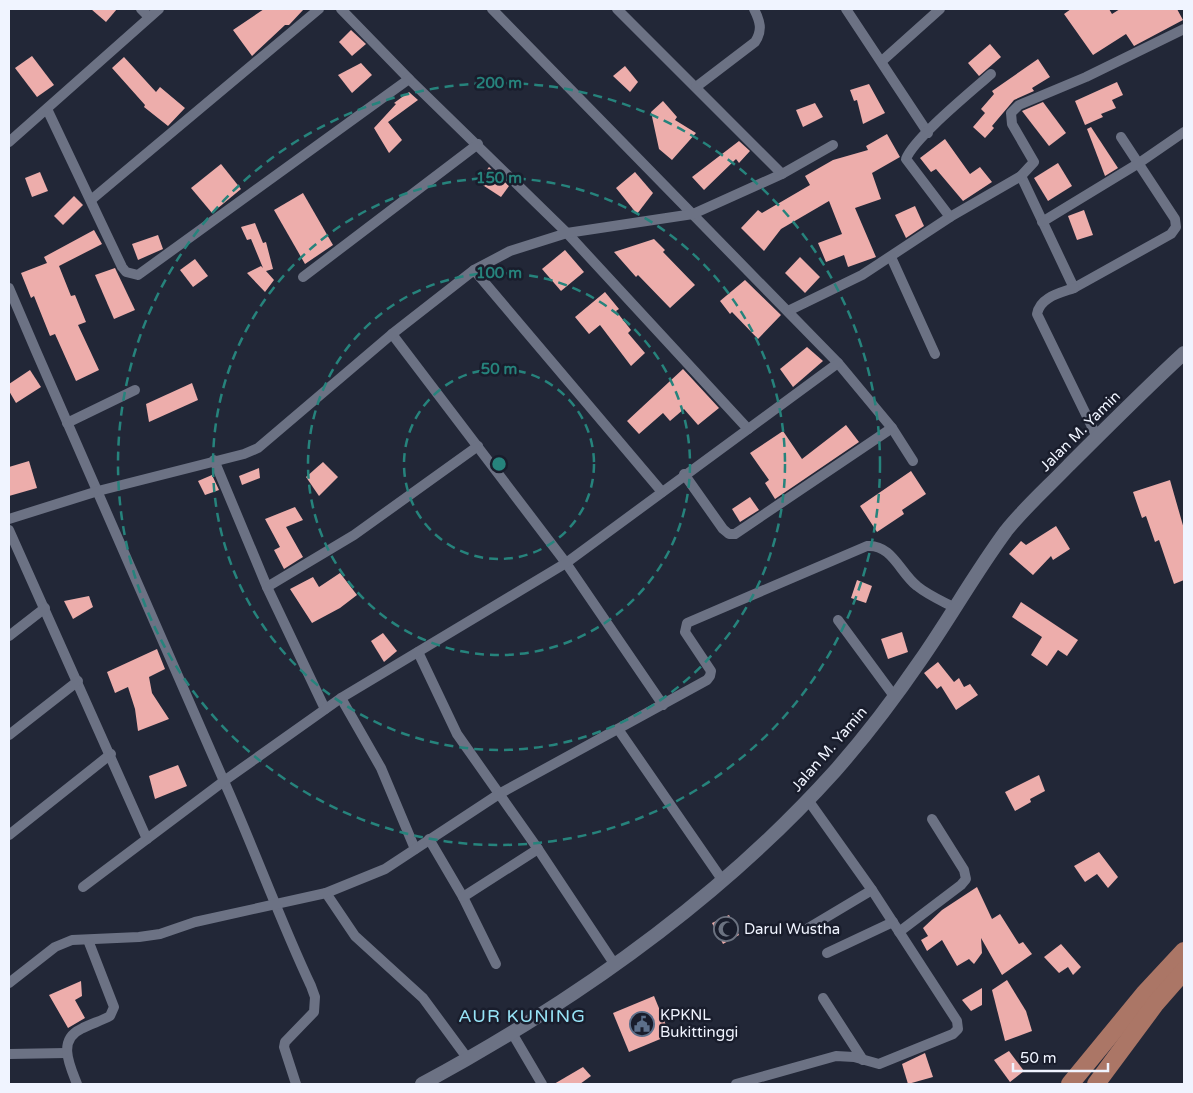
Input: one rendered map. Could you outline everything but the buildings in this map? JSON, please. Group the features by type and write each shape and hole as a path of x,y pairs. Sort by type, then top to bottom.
{"highway":[{"path":"1096,1084 1150,999 1184,951"},
{"path":"1070,1084 1150,999 1184,971"}],"street":[{"path":"141,9 149,17"},
{"path":"9,142 159,9"},
{"path":"92,200 319,9"},
{"path":"341,9 409,79 478,144 567,233 748,429"},
{"path":"492,9 838,363 892,428 913,461"},
{"path":"617,9 782,174"},
{"path":"696,86 755,42 760,35 761,26 754,9"},
{"path":"846,9 928,133"},
{"path":"882,61 940,9"},
{"path":"788,311 862,275 950,218 1021,176 1034,162 1012,124 1011,113 1014,110 1184,29"},
{"path":"950,218 906,159 908,153 991,74"},
{"path":"47,109 122,266 126,272 138,275 409,79"},
{"path":"1042,222 1139,163 1184,132"},
{"path":"1097,437 1039,322 1037,314 1039,306 1044,301 1074,288 1171,234 1176,227 1175,219 1122,137"},
{"path":"303,277 478,144"},
{"path":"9,519 98,491 214,460 244,454 258,448 392,334 474,270 510,250 567,233 693,214 782,174 833,146"},
{"path":"1021,176 1074,288"},
{"path":"890,257 935,354"},
{"path":"474,270 662,492"},
{"path":"9,288 98,491 125,560 224,781 273,903 315,997 314,1012 285,1042 284,1047 296,1084"},
{"path":"392,334 566,563 663,704"},
{"name":"Jalan M. Yamin","path":"422,1084 512,1033 615,965 723,881 764,845 808,800 864,737 1007,530 1097,437 1184,352"},
{"path":"82,887 224,781 325,709 566,563 684,474 838,363"},
{"path":"67,423 135,390"},
{"path":"684,474 723,529 729,534 735,534 892,428"},
{"path":"268,587 354,535 478,446"},
{"path":"214,460 268,587 325,709"},
{"path":"9,530 147,838"},
{"path":"9,983 55,947 72,940 149,936 195,922 273,903 326,893 394,865 429,839 499,794 710,676 708,665 685,632 687,623 867,546 877,545 886,550 911,581 954,608"},
{"path":"9,636 44,608"},
{"path":"838,620 894,696"},
{"path":"418,652 456,734 538,849 615,965"},
{"path":"9,735 78,681"},
{"path":"342,698 381,768 416,849"},
{"path":"618,729 723,881"},
{"path":"9,835 111,754"},
{"path":"736,1084 836,1056 879,1064 953,1034 958,1028 956,1021 872,890 808,800"},
{"path":"899,932 961,885 966,879 964,870 932,819"},
{"path":"429,839 463,897 496,964"},
{"path":"463,897 538,849"},
{"path":"804,930 872,890"},
{"path":"326,893 355,936 423,998 468,1059"},
{"path":"827,953 893,922"},
{"path":"77,1084 66,1053 73,1034 106,1018 114,1010 88,940"},
{"path":"824,998 863,1060"},
{"path":"512,1033 542,1084"},
{"path":"9,1054 66,1053"}],"place":[{"name":"Darul Wustha","path":"726,929"},
{"name":"KPKNL Bukittinggi","path":"642,1024"}],"district":[{"name":"AUR KUNING","path":"522,1016"}]}
